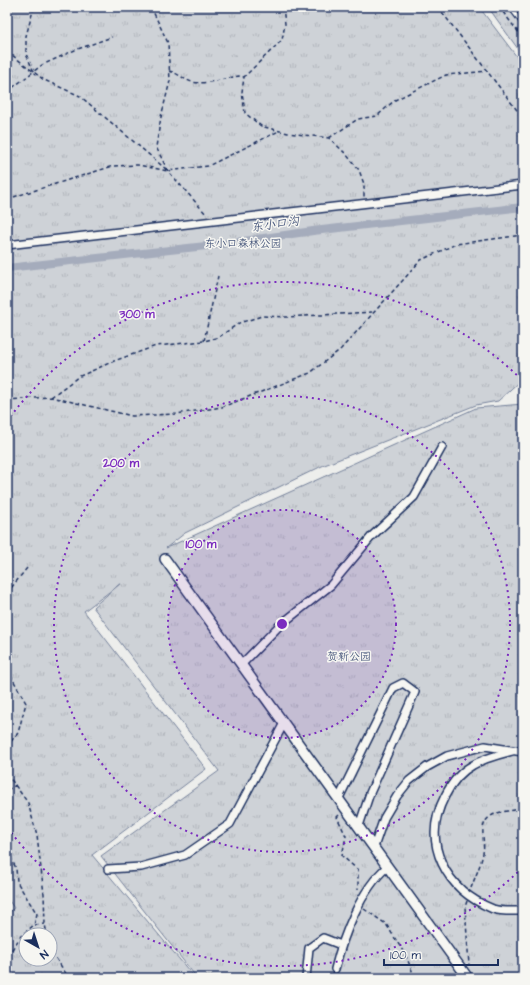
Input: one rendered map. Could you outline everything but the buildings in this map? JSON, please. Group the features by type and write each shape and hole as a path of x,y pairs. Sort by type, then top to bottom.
{"street":[{"path":"7,246 523,185"},
{"path":"242,664 279,626 332,585 372,536 414,497 442,446"},
{"path":"165,559 388,867 469,974"},
{"path":"339,798 393,688 403,683 415,692 370,793 359,826"},
{"path":"108,869 141,867 185,855 230,824 284,723"},
{"path":"374,847 384,818 397,796 409,781 427,767 447,756 485,746 519,751"},
{"path":"519,751 488,758 456,778 440,807 436,820 435,835 438,854 446,872 468,896 495,910 523,911"},
{"path":"335,969 340,945 359,906 376,876 388,867"},
{"path":"306,978 309,948 323,938 340,945"}],"lane":[{"path":"510,7 523,24"}],"path":[{"path":"34,7 26,36 26,54 34,72"},
{"path":"152,7 168,43 170,81 161,117 156,147 168,171"},
{"path":"283,7 284,24 282,40 244,77 242,92 245,113 261,126 329,138 346,154 359,170 364,184 364,204"},
{"path":"438,7 523,118"},
{"path":"499,7 523,38"},
{"path":"7,92 42,65 75,50 112,37"},
{"path":"7,51 44,80 80,96 168,171 193,196 213,222"},
{"path":"169,71 176,72 191,82 206,82 239,76 244,77"},
{"path":"329,138 358,119 377,116 395,100 446,75 488,72"},
{"path":"7,199 113,166 138,166 168,171 208,166 279,130"},
{"path":"7,400 51,397 132,416 176,414 222,407 310,373 341,349 421,260 456,244 523,234"},
{"path":"204,340 218,276"},
{"path":"51,397 78,377 121,359 156,346 220,337 239,323 262,316 287,317 373,312"},
{"path":"7,592 27,568"},
{"path":"7,669 26,703 18,733 7,746"},
{"path":"7,774 28,803 37,835 44,894 46,927"},
{"path":"7,790 16,785"},
{"path":"469,974 465,907 483,854 482,829 485,821 500,811 519,809 523,806"},
{"path":"7,851 16,868 17,882 37,914 34,925 21,936 7,957"},
{"path":"34,925 45,924"},
{"path":"58,962 69,978"}],"green space":[{"name":"东小口森林公园","path":"7,7 479,7 523,65 523,378 498,401 476,405 322,466 185,533 166,548 476,408 523,404 523,978 197,978 101,856 219,771 93,607 121,583 84,611 206,769 92,855 195,978 7,978 7,914 14,908 7,898"},
{"path":"488,7 523,7 523,56"}],"waterway":[{"name":"东小口沟","path":"7,268 215,245 313,231 523,207"}],"park label":[{"name":"贺新公园","path":"349,656"}]}
